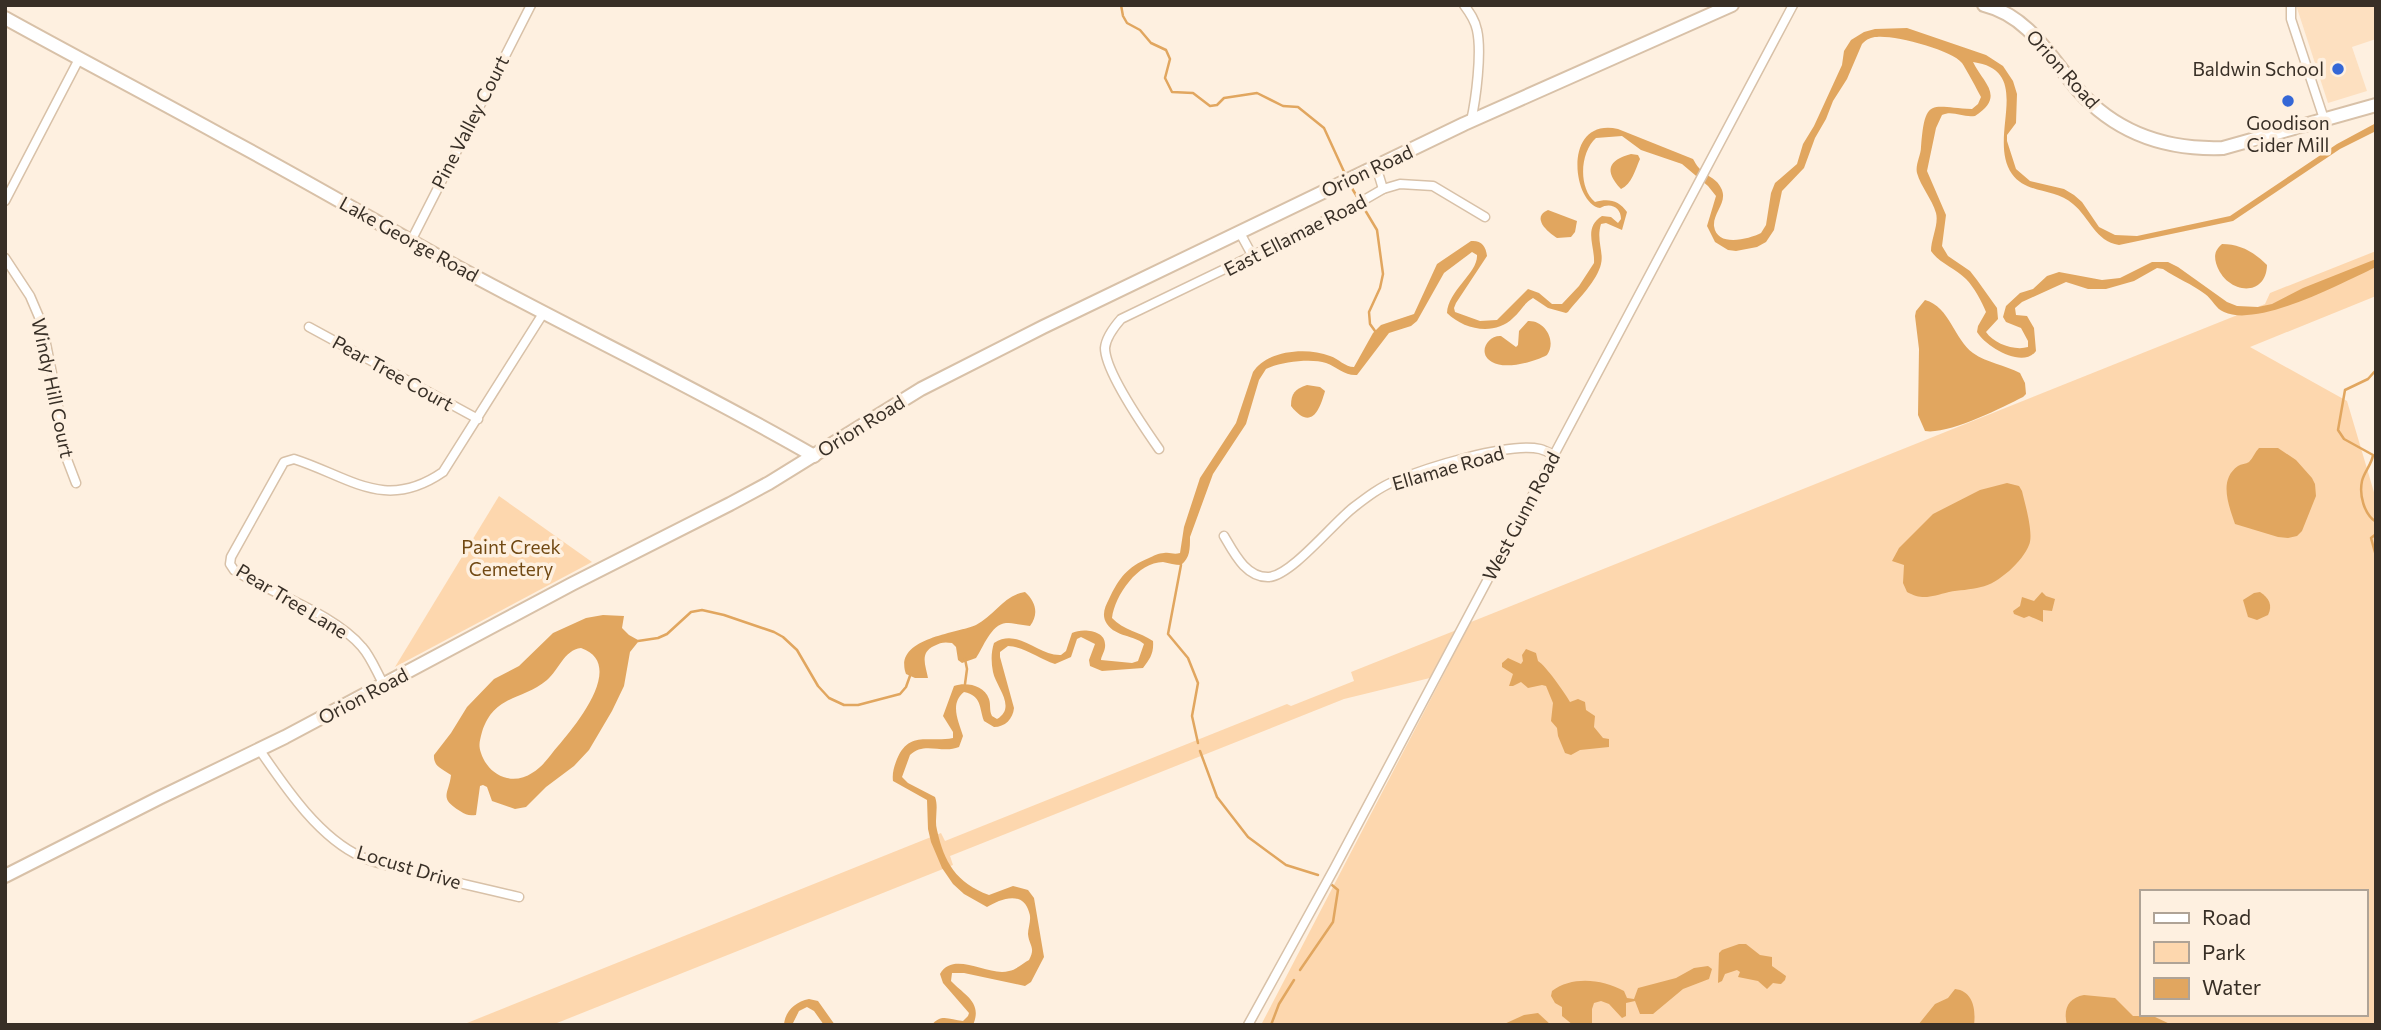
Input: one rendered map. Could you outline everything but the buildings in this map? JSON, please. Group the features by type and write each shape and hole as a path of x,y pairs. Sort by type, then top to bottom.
{"main road":[{"name":"Orion Road","path":"5,876 384,685 605,567 730,504 921,390 1043,327 1471,121 1732,5"},
{"name":"Orion Road","path":"1984,5 2022,23 2078,89 2112,120 2136,134 2162,143 2223,148 2376,106"},
{"name":"Lake George Road","path":"5,18 411,241 647,368 741,414 814,456"}],"street":[{"name":"Pine Valley Court","path":"411,241 531,5"},
{"path":"1464,5 1472,15 1479,44 1475,106 1471,121"},
{"path":"2291,5 2291,19 2324,119"},
{"name":"West Gunn Road","path":"1248,1025 1334,869 1793,6"},
{"path":"5,201 79,59"},
{"path":"1376,166 1383,189"},
{"name":"East Ellamae Road","path":"1159,449 1135,415 1108,361 1105,349 1110,334 1121,319 1345,211 1383,189 1400,184 1433,186 1485,217"},
{"path":"1239,231 1252,255"},
{"name":"Windy Hill Court","path":"5,258 30,296 42,324 57,398 61,436 76,483"},
{"name":"Pear Tree Lane","path":"384,685 364,649 351,636 234,570 230,564 231,557 284,462 295,459 365,487 384,491 419,487 443,472 544,312"},
{"name":"Pear Tree Court","path":"309,327 478,419"},
{"name":"Ellamae Road","path":"1224,536 1236,557 1248,570 1262,577 1273,577 1298,560 1352,508 1393,482 1507,449 1539,449 1554,455"},
{"name":"Locust Drive","path":"259,749 291,794 320,827 362,857 519,897"}],"shaded area":[{"name":"Baldwin School","path":"2296,5 2376,5 2376,39 2352,47 2367,91 2328,103"}],"green space":[{"path":"2376,251 2376,296 2250,347 2347,401 2376,499 2376,1025 1261,1025 1448,666 1437,670 1434,677 1344,699 950,856 953,865 552,1025 462,1025 941,833 945,841 1287,704 1291,706 1354,681 1351,672 1461,626 2265,304 2270,293"},
{"name":"Paint Creek Cemetery","path":"499,496 592,562 395,667"}],"water":[{"path":"1907,28 1986,55 2003,66 2013,81 2017,94 2016,123 2007,135 2016,169 2030,181 2064,189 2074,195 2099,227 2115,235 2137,236 2230,216 2337,144 2376,123 2376,131 2340,149 2233,221 2119,245 2098,234 2079,210 2066,199 2025,185 2012,174 2005,159 2006,92 2002,78 1992,68 1973,62 1989,89 1989,102 1975,116 1950,113 1942,115 1936,128 1927,171 1946,215 1942,246 1948,256 1970,271 1997,308 1998,319 1986,332 1999,343 2017,348 2028,347 2021,328 2006,322 2003,317 2006,306 2020,293 2033,289 2047,276 2059,272 2102,280 2120,278 2152,262 2168,262 2227,302 2237,306 2258,307 2272,304 2303,288 2376,259 2376,267 2300,302 2257,314 2239,315 2221,311 2200,290 2163,269 2157,268 2134,281 2106,289 2088,289 2066,282 2022,302 2015,308 2016,315 2027,316 2034,328 2036,351 2023,358 2014,357 1988,344 1977,332 1986,312 1978,295 1966,279 1931,251 1936,213 1917,170 1925,119 1933,108 1972,109 1981,97 1962,63 1947,53 1896,38 1875,37 1862,44 1847,79 1815,138 1804,168 1782,191 1774,230 1766,242 1757,247 1736,251 1728,250 1715,242 1707,226 1716,196 1682,164 1641,150 1622,136 1596,138 1584,161 1586,188 1595,202 1613,201 1627,212 1622,230 1606,223 1601,224 1599,235 1602,259 1599,270 1568,312 1548,308 1533,298 1506,324 1497,327 1480,329 1454,319 1447,313 1449,305 1476,262 1477,255 1472,252 1444,273 1417,321 1411,326 1389,333 1357,375 1345,373 1326,363 1312,361 1287,363 1266,369 1259,380 1246,424 1213,474 1190,537 1188,556 1181,565 1163,562 1145,568 1129,581 1114,609 1112,618 1153,641 1151,656 1143,668 1102,671 1090,666 1089,660 1095,644 1081,637 1077,639 1071,657 1055,664 1008,646 1000,652 1000,657 1014,708 1008,722 994,727 984,721 977,699 964,692 959,697 956,708 963,736 959,747 927,748 910,755 902,777 935,797 937,830 943,852 953,870 968,884 989,895 1013,886 1028,890 1034,898 1044,957 1031,982 1025,986 964,973 952,973 951,981 974,1005 976,1010 973,1025 932,1025 942,1018 963,1021 969,1013 943,983 940,974 946,967 962,964 1001,972 1014,969 1029,960 1032,949 1028,934 1030,915 1022,901 1004,899 987,907 964,894 953,884 942,868 931,842 927,800 893,781 897,759 907,744 914,741 953,738 953,732 943,716 954,686 964,684 983,690 989,699 992,716 997,719 1003,714 1004,697 993,672 992,650 994,643 1003,639 1019,640 1061,655 1066,651 1072,633 1092,631 1104,639 1105,648 1101,660 1132,663 1138,661 1144,644 1120,634 1107,624 1104,617 1106,605 1120,579 1129,569 1152,556 1180,553 1184,527 1200,478 1236,423 1253,372 1259,365 1277,355 1299,351 1321,353 1354,367 1373,333 1381,325 1414,314 1437,264 1471,241 1482,244 1487,256 1456,303 1455,312 1480,321 1497,320 1528,289 1539,293 1552,304 1562,304 1579,286 1594,263 1591,231 1596,221 1602,216 1611,217 1618,223 1621,219 1619,211 1614,207 1608,205 1600,208 1590,203 1579,178 1580,147 1588,136 1600,129 1618,129 1693,159 1722,190 1723,199 1714,226 1716,233 1734,240 1761,233 1766,225 1775,183 1797,164 1803,144 1814,126 1851,40 1875,29"},
{"path":"1631,154 1638,155 1640,159 1631,180 1621,189 1612,177 1611,167 1617,159"},
{"path":"1548,210 1577,221 1571,237 1557,238 1545,228 1541,216"},
{"path":"2222,244 2235,245 2246,250 2267,265 2265,276 2260,283 2244,288 2228,281 2215,260 2216,251"},
{"path":"1925,300 1940,309 1973,353 2020,373 2026,394 1974,420 1947,429 1925,431 1918,415 1919,349 1915,316"},
{"path":"1528,321 1540,324 1548,332 1551,344 1547,355 1512,365 1498,364 1488,359 1485,350 1488,342 1501,336 1516,347 1519,331"},
{"path":"1307,385 1320,387 1325,391 1317,412 1309,418 1303,417 1291,406 1294,392"},
{"path":"2259,448 2278,448 2296,460 2315,484 2316,496 2302,531 2297,536 2278,537 2235,524 2227,494 2228,478 2238,466 2249,462"},
{"path":"2007,483 2019,486 2022,491 2030,527 2029,545 2016,565 2002,577 1981,587 1928,597 1907,592 1903,583 1904,565 1892,561 1899,548 1933,514 1980,490"},
{"path":"1025,592 1035,608 1035,617 1030,626 1001,624 992,632 976,658 962,663 958,660 956,647 952,643 939,644 926,652 928,678 915,678 906,674 904,662 908,652 917,645 928,639 976,625 1005,601"},
{"path":"2042,592 2055,599 2052,611 2043,610 2043,622 2014,614 2013,611 2020,606 2022,597 2034,601"},
{"path":"2260,592 2268,599 2270,608 2268,615 2257,620 2248,617 2243,600"},
{"path":"603,615 624,616 622,628 638,640 630,652 624,686 589,750 526,807 515,809 492,801 487,787 483,785 480,786 476,815 466,814 453,806 447,799 451,775 437,765 434,755 467,707 494,679 519,666 553,633 586,618","holes":["581,648 594,656 599,667 593,695 575,724 543,764 529,775 517,779 502,777 491,769 479,745 487,720 494,711 501,704 538,687 551,676 570,652"]},
{"path":"1526,649 1536,653 1538,661 1570,702 1578,699 1585,702 1586,710 1595,716 1594,727 1603,738 1609,739 1609,747 1580,750 1571,755 1565,753 1557,728 1551,721 1553,703 1546,686 1528,688 1521,682 1509,686 1513,674 1502,667 1502,663 1508,658 1521,664"},
{"path":"1739,944 1746,944 1760,955 1772,957 1772,966 1786,976 1785,980 1781,984 1773,983 1767,989 1758,981 1738,977 1740,972 1737,970 1725,974 1718,983 1719,953"},
{"path":"1708,966 1712,969 1709,979 1683,989 1653,1014 1640,1014 1635,1001 1626,1003 1626,1016 1622,1018 1609,1004 1601,1001 1594,1003 1592,1025 1573,1025 1562,1016 1562,1007 1555,1003 1551,996 1552,991 1560,986 1587,981 1615,987 1624,991 1627,998 1634,999 1638,988 1676,978 1694,968"},
{"path":"1955,989 1966,993 1972,1002 1974,1025 1918,1025 1935,1004 1948,998"},
{"path":"2084,995 2115,998 2133,1016 2153,1016 2172,1025 2067,1025 2068,1005"},
{"path":"809,999 818,1001 835,1025 824,1025 814,1011 807,1007 799,1011 792,1025 784,1025 786,1015 792,1008"},
{"path":"1538,1013 1551,1025 1502,1025 1524,1015"}],"waterway":[{"path":"1121,5 1127,23 1140,30 1151,43 1166,50 1170,59 1165,78 1172,92 1193,93 1210,106 1217,105 1224,98 1257,93 1283,106 1298,107 1324,128 1346,176"},
{"path":"1350,185 1377,230 1383,274 1369,312 1370,324 1375,331"},
{"path":"2376,370 2368,379 2345,390 2338,430 2344,439 2373,455 2363,478 2361,492 2363,504 2376,522"},
{"path":"2376,534 2371,538 2376,556"},
{"path":"1181,565 1168,634 1188,658 1198,683 1192,716 1198,743"},
{"path":"638,641 667,634 691,612 702,610 724,615 783,637 797,650 818,686 829,698 844,705 858,705 900,694 911,673"},
{"path":"965,659 965,684"},
{"path":"1200,751 1217,797 1248,837 1286,865 1318,875"},
{"path":"1300,970 1333,922 1338,890 1332,885"},
{"path":"1271,1025 1279,1004 1294,980"}],"place":[{"name":"Baldwin School","path":"2338,69"},
{"name":"Goodison Cider Mill","path":"2288,101"}]}
